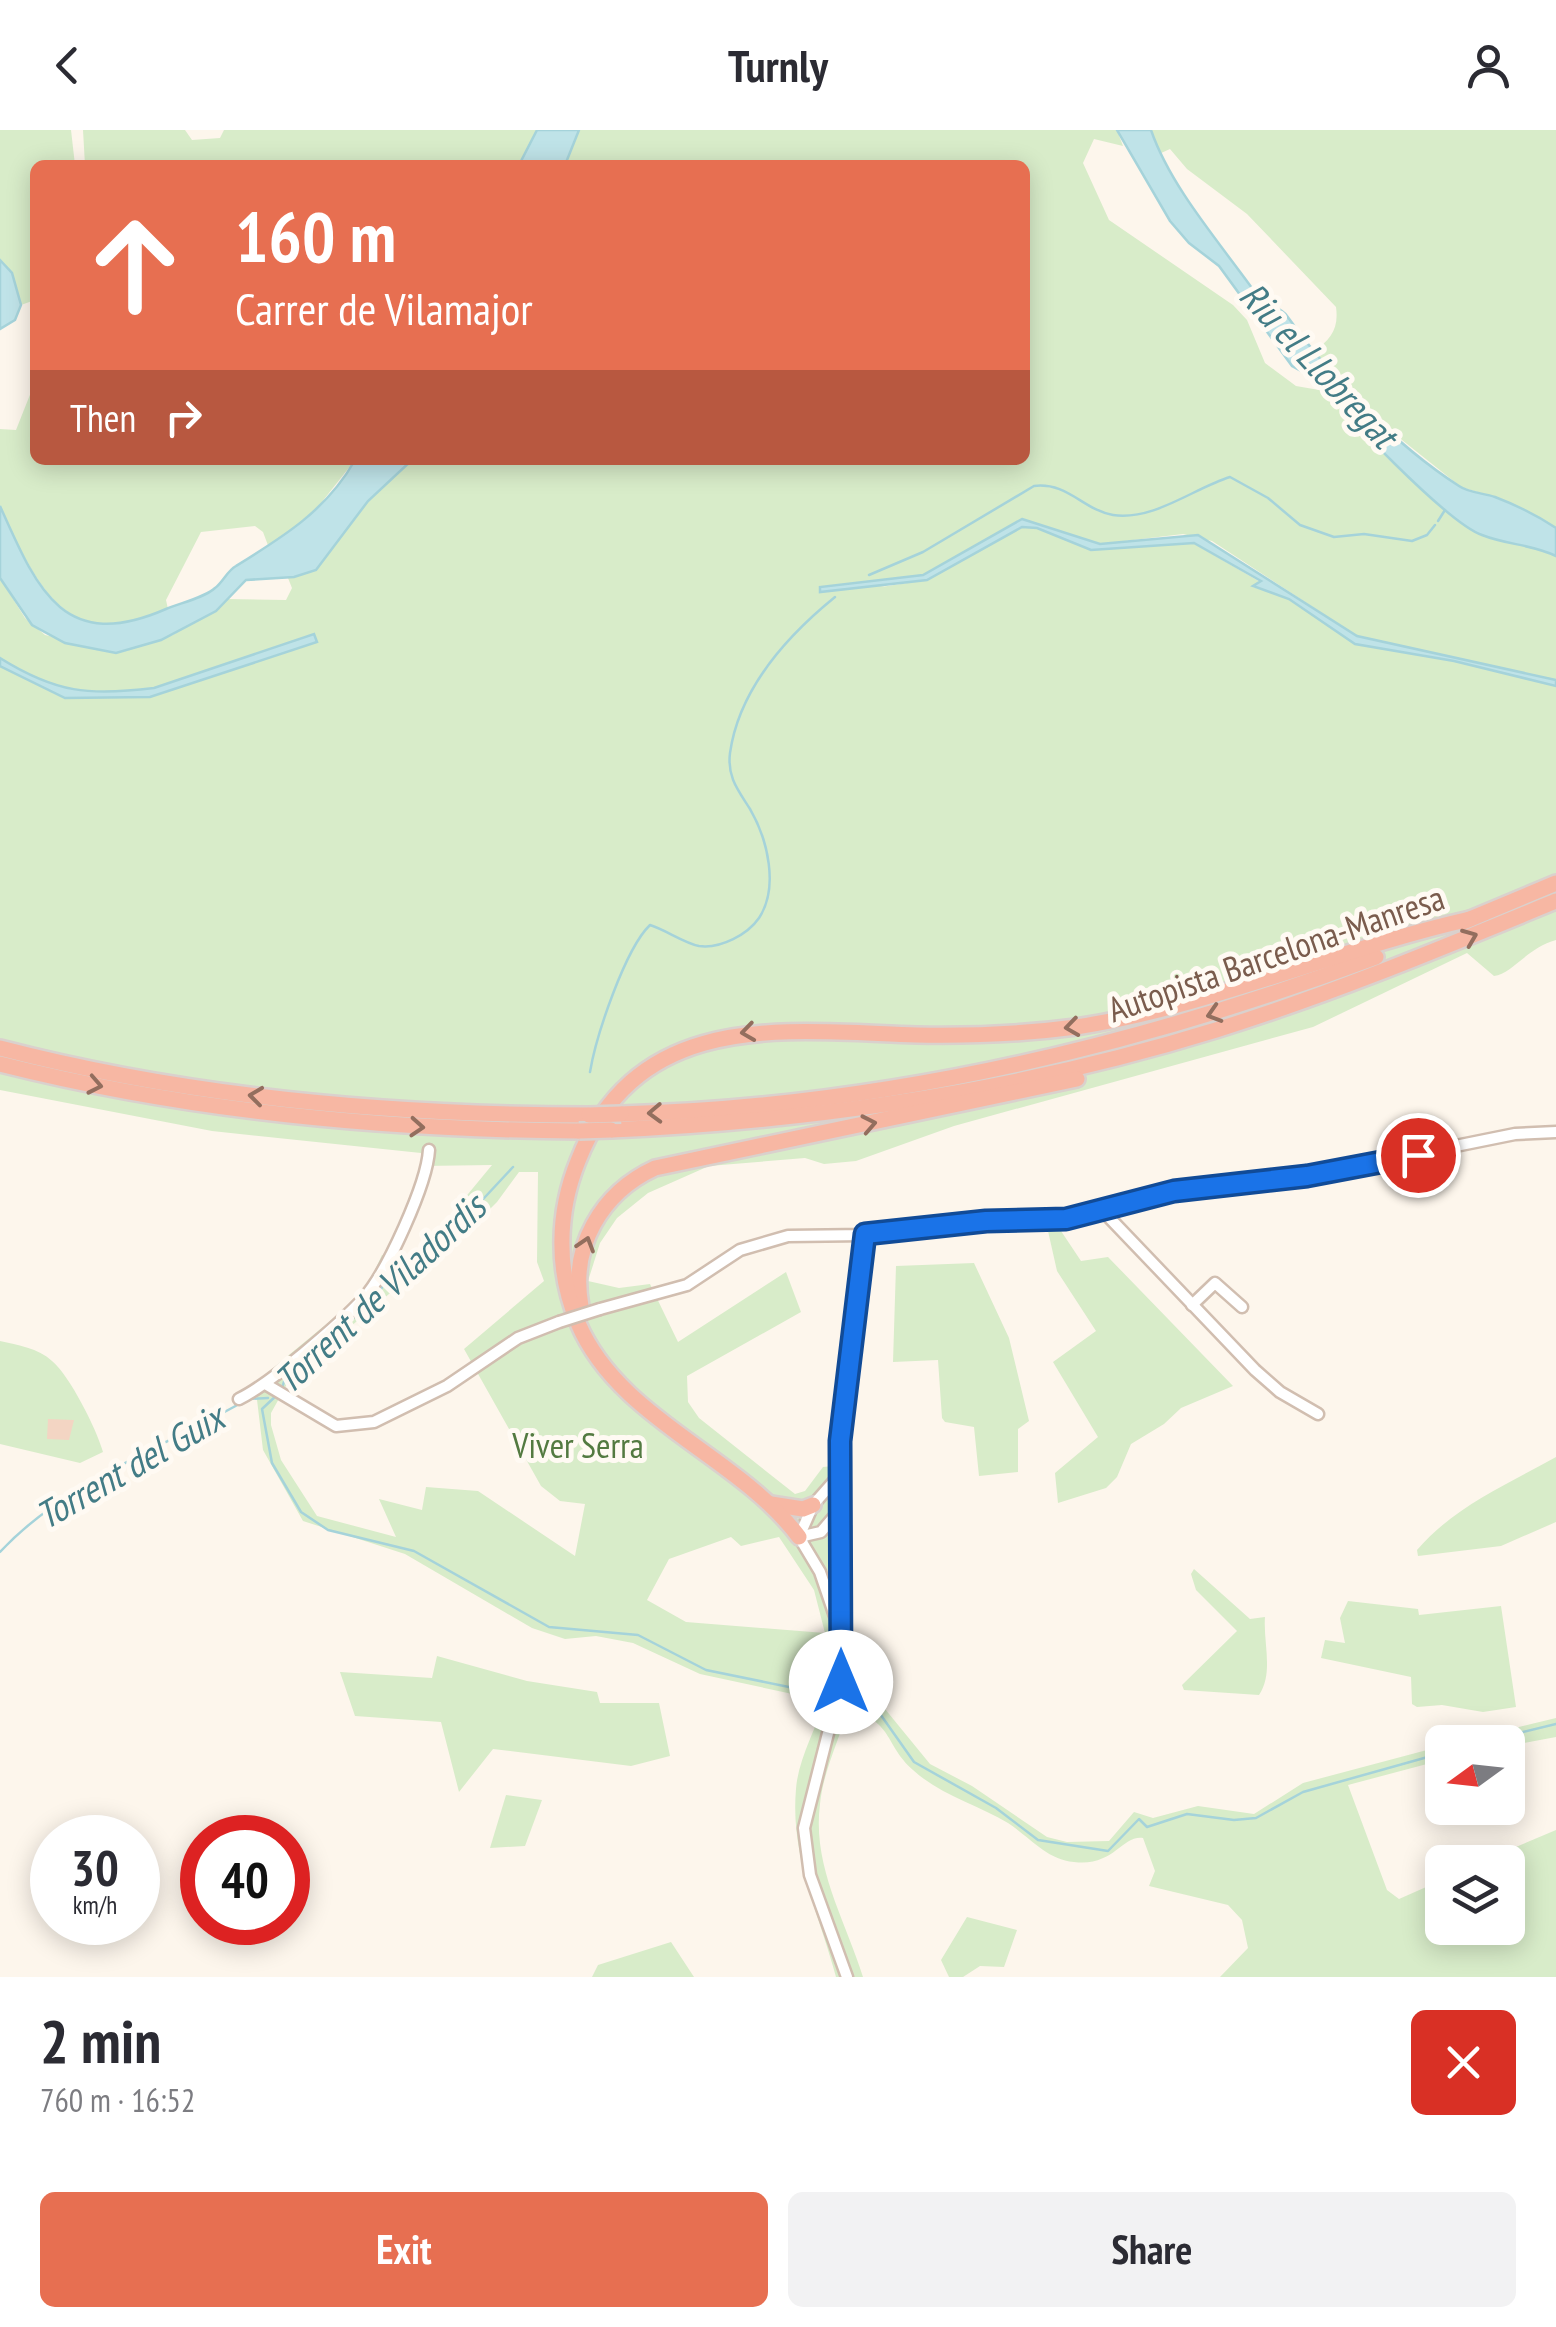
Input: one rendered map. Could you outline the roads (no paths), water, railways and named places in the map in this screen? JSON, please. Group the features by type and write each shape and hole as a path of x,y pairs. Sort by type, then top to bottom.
{"highway":[{"name":"Autopista Barcelona-Manresa","path":"0,1048 194,1088 417,1112 621,1114 849,1095 1065,1055 1276,994 1556,884"},
{"name":"Autopista Barcelona-Manresa","path":"0,1064 94,1086 278,1115 416,1127 579,1131 808,1116 983,1088 1216,1030 1383,971 1556,901"},
{"path":"799,1537 771,1504 638,1400 610,1370 578,1322 565,1278 562,1236 567,1194 598,1122 638,1078 670,1056 713,1039 764,1030 968,1036 1091,1024 1216,996 1470,919"},
{"path":"590,1339 578,1291 584,1246 611,1199 643,1174 680,1160 1084,1077 1246,1028 1383,971"},
{"path":"771,1504 803,1509 813,1506"}],"street":[{"path":"270,1388 336,1426 374,1422 448,1386 518,1338 600,1309 687,1285 740,1250 788,1236 1066,1219 1174,1191 1307,1176 1515,1134 1556,1132"},
{"path":"239,1399 270,1388 366,1296 388,1259 429,1150"},
{"path":"1104,1211 1192,1306 1280,1392 1318,1414"},
{"path":"847,1977 813,1887 804,1840 808,1799 838,1700 838,1473 865,1234"},
{"path":"1192,1306 1215,1283 1242,1307"},
{"path":"799,1537 813,1506 838,1473"},
{"path":"799,1537 821,1532 839,1509"},
{"path":"799,1537 829,1593 840,1638"}],"water":[{"path":"537,130 579,130 567,160 522,160"},
{"name":"Riu el Llobregat","path":"1117,130 1151,130 1184,194 1257,295 1284,313 1365,408 1459,486 1511,504 1556,528 1556,556 1482,535 1466,526 1395,464 1314,378 1292,366 1219,266 1189,243 1170,221"},
{"path":"0,260 12,273 21,305 15,320 0,329"},
{"path":"352,465 407,465 368,501 316,570 294,577 246,580 216,611 161,640 116,653 65,643 32,625 0,578 0,506 27,563 58,606 78,618 102,624 131,621 210,592 233,568 317,508"},
{"path":"1022,519 1100,544 1198,535 1357,636 1556,680 1556,686 1454,661 1355,644 1289,599 1253,586 1261,581 1194,543 1091,550 1037,528 1022,527 927,580 820,592 820,587 923,575"},
{"path":"314,634 317,642 150,697 65,698 0,666 0,658 39,679 74,689 154,688"}],"waterway":[{"name":"Torrent de Viladordis","path":"869,575 923,552 1034,486 1056,488 1102,512 1128,516 1159,509 1230,477 1268,498 1300,525 1334,537 1364,534 1412,541 1427,535 1435,525"},
{"name":"Torrent de Viladordis","path":"1438,521 1445,510"},
{"name":"Torrent de Viladordis","path":"590,1072 598,1037 622,973 650,925 707,946 733,939 759,918 769,893 769,864 756,821 732,776 730,753 735,730 743,707 768,666 835,597"},
{"name":"Torrent de Viladordis","path":"325,1342 372,1302 391,1274 417,1270 513,1167"},
{"name":"Torrent de Viladordis","path":"282,1388 287,1372"},
{"name":"Torrent de Viladordis","path":"278,1394 262,1409 272,1463 301,1512 328,1530 414,1551 549,1627 638,1635 706,1670 828,1695"},
{"name":"Torrent del Guix","path":"0,1552 26,1527 86,1485 248,1399 268,1398"},
{"name":"Torrent de Viladordis","path":"849,1700 878,1711 914,1762 996,1808 1038,1840 1108,1851 1139,1819 1147,1827 1187,1814 1234,1820 1256,1818 1303,1792 1425,1758"},
{"name":"Torrent de Viladordis","path":"1525,1731 1556,1724"}],"park label":[{"name":"Viver Serra","path":"578,1446"}]}
